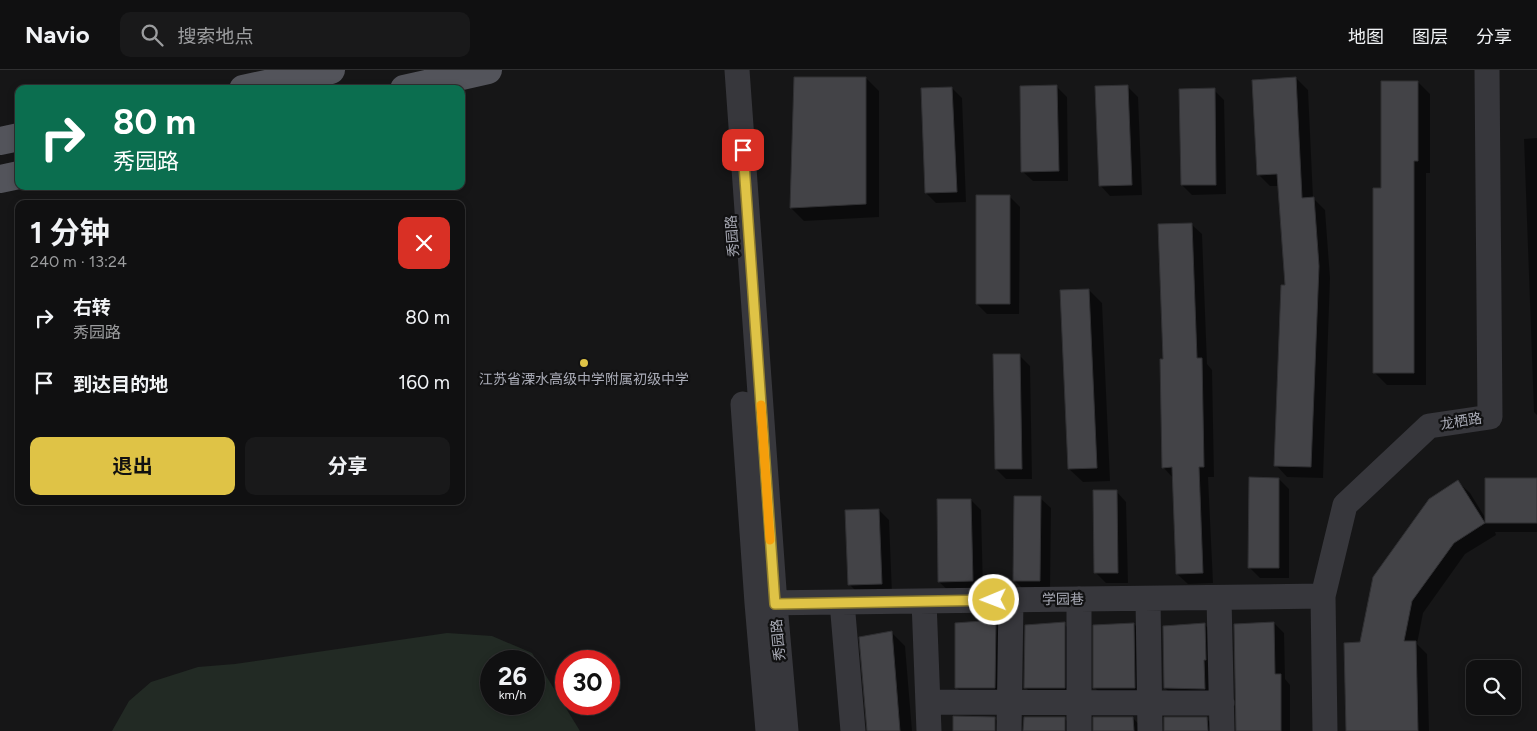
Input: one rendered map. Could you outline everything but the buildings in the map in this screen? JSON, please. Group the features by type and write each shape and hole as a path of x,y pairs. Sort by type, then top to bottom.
{"main road":[{"path":"252,85 273,76 331,70"},
{"path":"422,85 488,70"},
{"path":"0,141 15,138"},
{"path":"0,179 15,176"}],"street":[{"name":"秀园路","path":"720,70 768,731"},
{"name":"秀园路","path":"737,70 758,604 786,731"},
{"name":"龙栖路","path":"1325,731 1323,596 1345,505 1429,426 1490,417 1487,70"},
{"name":"学园巷","path":"758,604 1323,596"},
{"path":"1219,598 1222,731"},
{"path":"1079,599 1079,731"},
{"path":"1148,599 1150,731"},
{"path":"1009,731 1011,600"},
{"path":"924,601 929,731"},
{"path":"842,602 853,731"},
{"path":"928,702 1222,703"}],"shaded area":[{"path":"447,633 492,636 525,650 480,650 480,715 545,715 545,674 555,690 555,715 570,715 580,731 112,731 129,701 151,682 198,667 235,664"}],"slow traffic":[{"path":"761,405 770,540"}],"place":[{"name":"江苏省溧水高级中学附属初级中学","path":"584,363"}],"route":[{"path":"743,150 775,604 994,600"}]}
